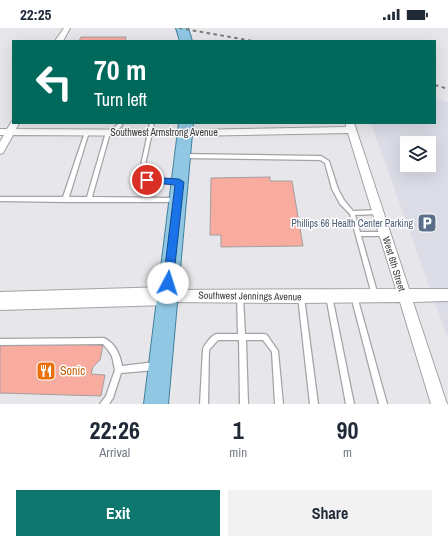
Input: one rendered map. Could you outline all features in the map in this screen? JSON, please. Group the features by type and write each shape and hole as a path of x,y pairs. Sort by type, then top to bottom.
{"main road":[{"path":"182,28 186,40"},
{"path":"156,404 185,128"}],"street":[{"path":"60,40 66,28"},
{"path":"0,151 14,124"},
{"name":"Southwest Armstrong Avenue","path":"0,132 150,133 185,128 351,127"},
{"name":"West 6th Street","path":"351,127 439,404"},
{"name":"Southwest Jennings Avenue","path":"0,301 167,296 448,295"}],"lane":[{"path":"88,200 108,132 118,127 120,124"},
{"path":"152,124 142,170 143,177 147,180 179,182"},
{"path":"65,200 87,132"},
{"path":"182,156 324,159 327,162 335,189 342,202 352,213 376,296"},
{"path":"0,199 177,200"},
{"path":"352,213 378,212"},
{"path":"358,234 385,234"},
{"path":"240,296 244,404"},
{"path":"301,296 314,404"},
{"path":"329,296 350,404"},
{"path":"354,296 383,404"},
{"path":"204,404 206,349 216,337 265,337 275,351 279,404"},
{"path":"0,342 104,341 112,346 117,355 119,370 109,398 104,404"},
{"path":"119,370 160,366"}],"shaded area":[{"path":"436,98 448,102 448,339 371,124 436,124"}],"building":[{"path":"81,37 126,37 125,40 80,40"},
{"path":"270,177 270,181 292,181 303,246 221,247 221,235 210,235 211,178"},
{"name":"Sonic","path":"0,342 103,345 100,360 93,367 91,374 105,375 101,396 0,393"}],"railway":[{"path":"179,28 247,40"},
{"path":"436,85 448,89"}],"place":[{"name":"Phillips 66 Health Center Parking","path":"427,223"},
{"name":"Sonic","path":"46,371"}],"route":[{"path":"147,180 179,182 168,283"}]}
